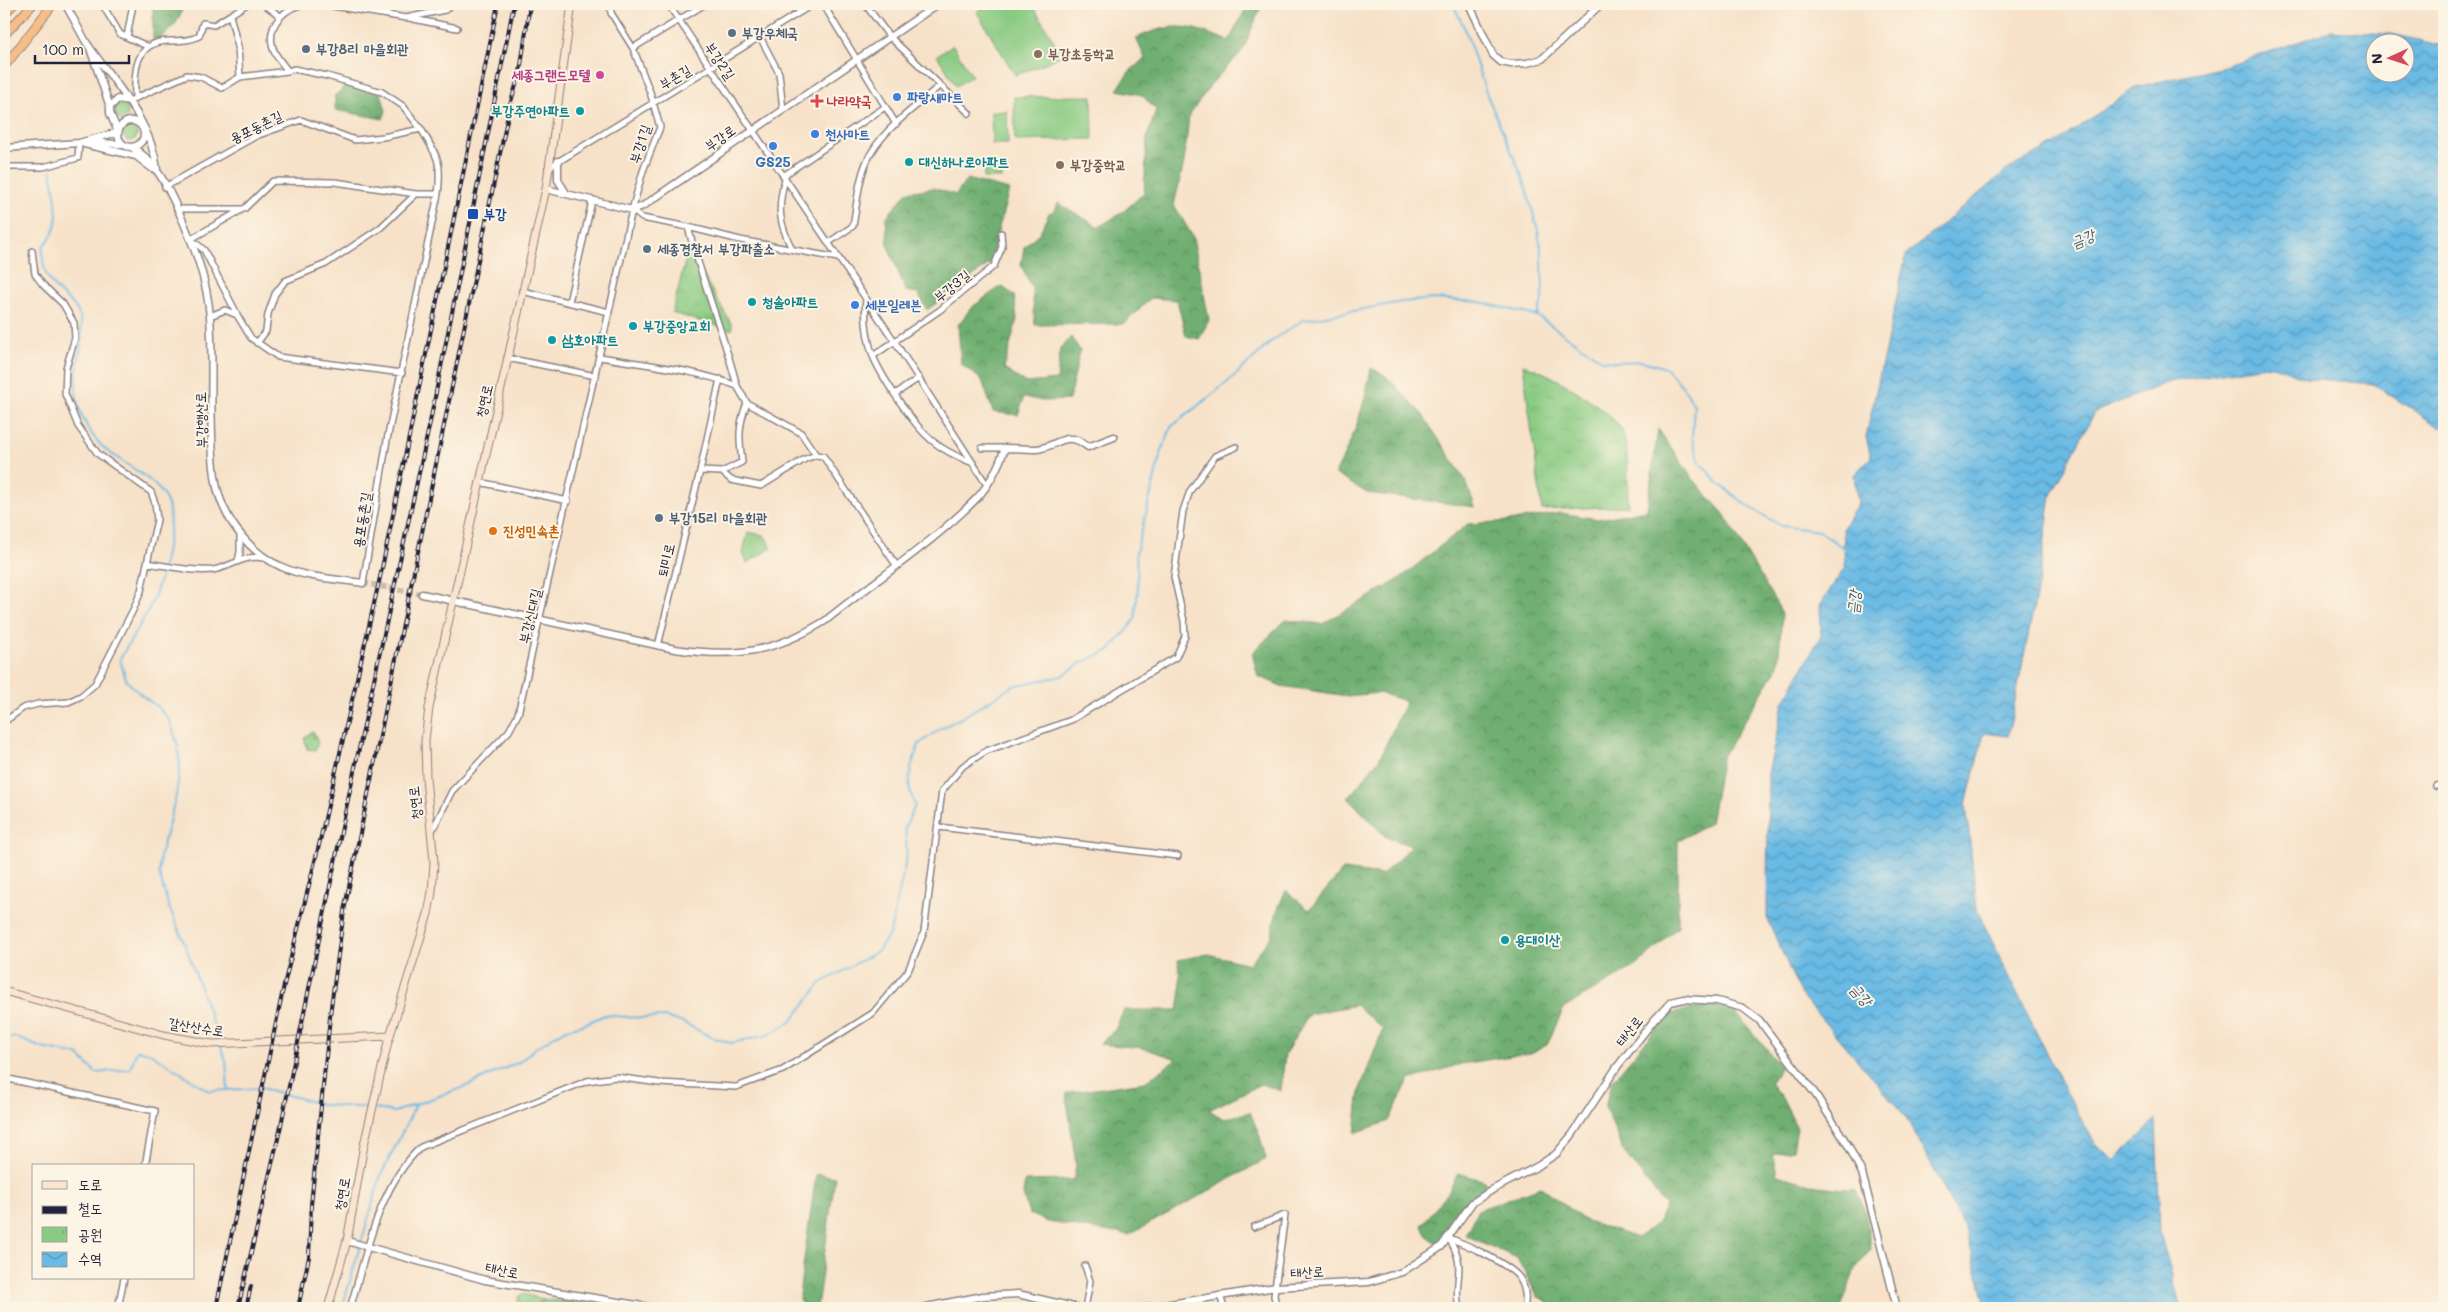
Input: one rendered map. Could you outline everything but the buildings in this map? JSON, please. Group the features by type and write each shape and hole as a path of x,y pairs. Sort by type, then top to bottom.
{"highway":[{"path":"4,14 14,4"},
{"path":"4,35 33,4"},
{"path":"4,67 53,4"}],"main road":[{"name":"청연로","path":"328,1308 349,1242 364,1145 389,1039 428,914 434,862 425,740 431,698 546,189 572,4"},
{"name":"갈산산수로","path":"4,991 164,1035 219,1044 389,1039"}],"street":[{"path":"65,4 88,45 110,107 112,118 112,126 108,132 83,142"},
{"path":"102,4 120,34 147,46"},
{"path":"127,37 133,4"},
{"path":"158,173 142,128 138,123 132,99 137,67 143,50 147,46 164,41 185,41 195,38 199,36 203,23 214,25 247,4"},
{"path":"264,4 280,16"},
{"path":"288,71 278,58 271,43 280,16 297,5 306,4"},
{"path":"321,4 457,28"},
{"path":"406,18 445,10 452,4"},
{"name":"부강1길","path":"610,4 612,13 633,48 654,102 660,127 632,210"},
{"name":"부강2길","path":"668,4 753,130"},
{"path":"633,48 705,4"},
{"name":"부촌길","path":"548,169 558,161 712,68 813,4"},
{"path":"823,4 855,60 896,124"},
{"path":"865,4 888,36 939,86 970,113"},
{"name":"부강로","path":"632,210 643,206 783,110 928,6 938,4"},
{"path":"1469,4 1493,55 1501,62 1511,64 1542,59 1601,4"},
{"path":"230,15 238,47 240,77"},
{"path":"760,37 779,73 783,110"},
{"path":"88,45 132,99 155,154 158,173"},
{"name":"용포동촌길","path":"132,99 187,75 201,77 222,88 240,77 294,69 327,76 382,92 403,106 421,129 437,156 440,165 438,194 387,440 363,583"},
{"path":"828,243 853,226 867,161 875,147 896,124 939,86"},
{"path":"110,107 118,99 132,99"},
{"path":"792,249 783,231 780,218 779,203 784,178 885,107"},
{"path":"112,118 119,139 148,157 158,173"},
{"name":"용포동촌길","path":"165,187 256,136 291,122 301,120 354,140 383,138 421,129"},
{"path":"118,132 121,125 127,121 138,123"},
{"path":"753,130 895,342 987,485"},
{"path":"83,142 118,132"},
{"path":"4,148 83,142 128,146 141,142 144,135"},
{"path":"83,142 136,156 158,173"},
{"path":"4,167 43,167 78,158 83,142"},
{"path":"558,161 558,180 562,189 567,194"},
{"name":"부강행산로","path":"158,173 178,209 191,239 205,281 210,316 215,477 226,513 240,533 268,559 282,567 363,583"},
{"path":"402,373 278,357 251,338 204,250 191,239 244,209 273,181 335,182 416,194 438,194"},
{"path":"546,189 632,210 642,218 838,258"},
{"path":"257,342 266,331 268,314 275,294 286,281 326,264 380,228 416,194"},
{"path":"569,302 592,200"},
{"path":"178,209 244,209"},
{"name":"부강신대길","path":"431,834 452,791 509,731 518,714 568,501 632,210"},
{"path":"688,227 697,261 719,322 736,386 746,403 801,433 816,455"},
{"name":"부강3길","path":"873,356 940,310 994,266 1002,247 1001,233"},
{"path":"4,722 23,708 38,704 68,702 81,696 95,684 141,591 149,564 156,520 155,502 151,492 98,454 78,426 65,394 66,368 75,338 74,322 63,304 43,285 35,274 32,251"},
{"path":"522,291 609,312"},
{"path":"866,299 864,310 873,356 895,394 927,436 941,447 974,463"},
{"path":"210,316 225,310 237,314"},
{"path":"600,357 720,379 736,386"},
{"path":"507,358 596,376"},
{"path":"895,394 918,378"},
{"path":"720,379 700,471 722,472 742,462 739,431 746,403"},
{"path":"982,448 1037,448 1067,438 1079,439 1088,447 1114,437"},
{"path":"350,1308 366,1247 396,1175 406,1160 420,1147 587,1081 616,1077 659,1083 736,1086 783,1070 873,1013 908,971 924,932 939,827 942,791 963,766 986,751 1071,720 1176,657 1185,636 1184,621 1174,578 1183,512 1190,490 1215,456 1236,446"},
{"path":"422,594 541,618 658,646 709,654 730,654 759,650 783,642 825,621 896,565 977,497 987,485 1006,448"},
{"path":"722,472 731,480 761,486 805,459 816,455 823,456 896,565"},
{"name":"퇴미로","path":"658,646 700,471"},
{"path":"479,482 568,501"},
{"path":"238,561 240,533"},
{"path":"149,564 207,570 227,567 238,561 255,556 268,559"},
{"path":"2436,786 2444,783"},
{"path":"939,827 1178,856"},
{"name":"태산로","path":"1145,1308 1276,1286 1383,1280 1402,1272 1441,1247 1472,1203 1556,1154 1572,1135 1617,1067 1655,1019 1671,1002 1684,1000 1717,1001 1744,1008 1759,1020 1816,1095 1849,1147 1867,1190 1897,1308"},
{"path":"4,1078 155,1111 145,1164"},
{"name":"태산로","path":"1254,1227 1285,1214 1274,1296 1277,1308"},
{"path":"1448,1238 1455,1246 1459,1260 1460,1276 1456,1299 1459,1308"},
{"path":"1448,1238 1464,1243 1516,1275 1523,1286 1525,1296 1524,1308"},
{"name":"태산로","path":"349,1242 485,1280 654,1308"},
{"path":"1085,1266 1090,1282 1085,1308"},
{"path":"118,1308 124,1280"},
{"path":"923,1308 999,1294 1018,1294 1078,1308"},
{"path":"1220,1296 1224,1308"},
{"path":"1045,1300 1046,1308"}],"green space":[{"path":"153,4 183,4 180,16 173,27 164,35 153,40"},
{"path":"991,4 1032,4 1062,55 1015,75 977,12"},
{"path":"1248,4 1262,4 1243,50 1211,84 1189,116 1184,162 1174,205 1193,237 1209,320 1199,339 1186,336 1177,300 1151,298 1124,324 1035,325 1032,288 1021,265 1024,247 1040,232 1049,213 1055,211 1058,203 1099,227 1124,211 1144,193 1147,138 1156,110 1142,95 1117,90 1129,72 1145,58 1136,38 1162,29 1183,27 1229,41"},
{"path":"953,45 972,76 956,86 937,55"},
{"path":"349,83 381,93 386,111 383,119 335,110 335,95 341,91 344,85"},
{"path":"1092,96 1093,139 1015,141 1014,97"},
{"path":"118,104 127,106 128,117 119,120 114,110"},
{"path":"1007,111 1008,144 992,144 991,112"},
{"path":"130,127 135,129 137,134 135,139 130,141 125,139 123,134 125,129"},
{"path":"1002,169 1002,178 984,178 984,170"},
{"path":"967,179 1009,190 994,246 992,262 927,310 918,293 906,291 888,246 886,218 907,192 933,188 956,195"},
{"path":"692,256 732,325 732,330 672,313 686,258"},
{"path":"1001,286 1014,295 1017,319 1004,369 1026,383 1057,380 1060,348 1071,337 1080,350 1069,400 1042,401 1024,397 1018,415 993,412 982,380 961,364 958,325 971,308"},
{"path":"1523,365 1547,374 1578,392 1594,403 1617,424 1623,433 1627,450 1628,506 1542,510"},
{"path":"1371,368 1386,376 1422,414 1466,481 1475,507 1367,493 1335,474 1358,423"},
{"path":"1658,429 1693,479 1724,514 1782,613 1778,667 1722,757 1710,823 1678,841 1678,927 1637,965 1564,1008 1547,1045 1531,1053 1461,1064 1409,1080 1389,1121 1355,1133 1360,1089 1383,1029 1356,1005 1309,1014 1285,1054 1281,1091 1261,1084 1209,1110 1224,1119 1250,1112 1266,1159 1129,1235 1048,1222 1029,1214 1023,1194 1025,1181 1074,1180 1076,1165 1066,1093 1145,1082 1177,1059 1143,1048 1099,1044 1115,1030 1124,1010 1178,1010 1181,989 1178,960 1208,954 1249,964 1271,937 1277,911 1286,890 1309,910 1343,870 1382,875 1412,846 1386,837 1348,798 1379,760 1406,701 1379,693 1347,696 1281,686 1258,676 1252,653 1286,620 1322,624 1398,580 1468,524 1509,521 1560,513 1598,519 1647,510"},
{"path":"748,532 764,535 772,548 747,563 743,553"},
{"path":"311,732 314,732 318,744 315,750 307,749 304,738"},
{"path":"1710,1005 1734,1010 1781,1067 1770,1083 1782,1098 1797,1128 1793,1150 1773,1154 1777,1175 1817,1186 1856,1190 1866,1214 1871,1249 1855,1269 1841,1308 1558,1308 1537,1296 1517,1258 1465,1235 1478,1210 1541,1187 1584,1220 1637,1238 1659,1222 1665,1205 1624,1152 1605,1107 1612,1081 1669,1014"},
{"path":"1458,1173 1485,1181 1489,1188 1473,1197 1440,1244 1428,1237 1422,1225 1449,1191"},
{"path":"816,1174 835,1177 817,1308 803,1308 799,1295"},
{"path":"523,1294 545,1299 538,1303 538,1308 517,1308 519,1297"},
{"path":"545,1299 618,1308 538,1308 538,1303"}],"water":[{"name":"금강","path":"2330,31 2366,33 2366,82 2416,82 2416,40 2444,46 2444,428 2439,427 2373,384 2306,378 2270,365 2168,382 2095,412 2051,495 2039,581 2008,736 1984,733 1966,804 1977,910 2056,1073 2093,1140 2114,1161 2156,1119 2160,1233 2181,1308 1987,1308 1966,1231 1906,1117 1801,995 1767,918 1768,774 1783,703 1821,636 1820,605 1845,567 1843,528 1858,504 1854,475 1871,457 1866,437 1906,255 2007,170 2053,145 2136,87 2225,67"}],"waterway":[{"path":"1453,4 1464,27 1487,95 1524,181 1538,230 1542,256 1543,298 1537,316"},
{"path":"51,169 57,210 54,230 43,246 43,259 50,281 74,306 80,317 81,340 76,389 81,414 94,438 102,446 151,481 167,502 170,526 166,556 158,586 149,609 120,659 126,680 141,695 159,708 170,721 177,743 180,766 176,796 160,856 159,874 169,907 186,947 226,1061 228,1090"},
{"path":"376,1109 394,1112 462,1088 521,1061 534,1049 564,1030 605,1015 639,1018 664,1017 684,1023 711,1037 731,1043 768,1035 791,1022 821,983 878,951 890,933 907,856 905,827 915,806 909,788 911,768 919,744 940,729 1013,686 1062,676 1081,663 1110,650 1135,619 1138,588 1136,553 1161,453 1171,427 1228,382 1272,341 1303,320 1402,302 1433,299 1480,302 1537,316 1602,360 1616,362 1642,361 1666,368 1683,387 1694,405 1692,438 1699,461 1718,483 1745,504 1781,526 1819,531 1845,549"},
{"path":"4,1039 15,1037 42,1048 78,1055 96,1073 130,1069 137,1050 150,1053 209,1091 262,1088 324,1105 371,1108"},
{"path":"342,1308 381,1175 416,1105"}],"tunnel":[{"path":"363,583 422,594"}],"railway":[{"path":"216,1308 284,985 319,845 381,573 498,4"},
{"path":"238,1308 280,1130 345,813 429,427 514,4"},
{"path":"298,1308 309,1257 311,1205 331,1007 344,911 510,105 520,72 530,4"},
{"path":"246,1308 251,1286"}],"place":[{"name":"부강우체국","path":"732,33"},
{"name":"부강8리 마을회관","path":"306,49"},
{"name":"부강초등학교","path":"1038,54"},
{"name":"세종그랜드모텔","path":"600,75"},
{"name":"파랑새마트","path":"897,97"},
{"name":"나라약국","path":"817,101"},
{"name":"부강주연아파트","path":"580,111"},
{"name":"천사마트","path":"815,134"},
{"name":"GS25","path":"773,146"},
{"name":"대신하나로아파트","path":"909,162"},
{"name":"부강중학교","path":"1060,165"},
{"name":"부강","path":"473,214"},
{"name":"세종경찰서 부강파출소","path":"647,249"},
{"name":"청솔아파트","path":"752,302"},
{"name":"세븐일레븐","path":"855,305"},
{"name":"부강중앙교회","path":"633,326"},
{"name":"삼호아파트","path":"552,340"},
{"name":"부강15리 마을회관","path":"659,518"},
{"name":"진성민속촌","path":"493,531"},
{"name":"용대이산","path":"1505,940"}]}
